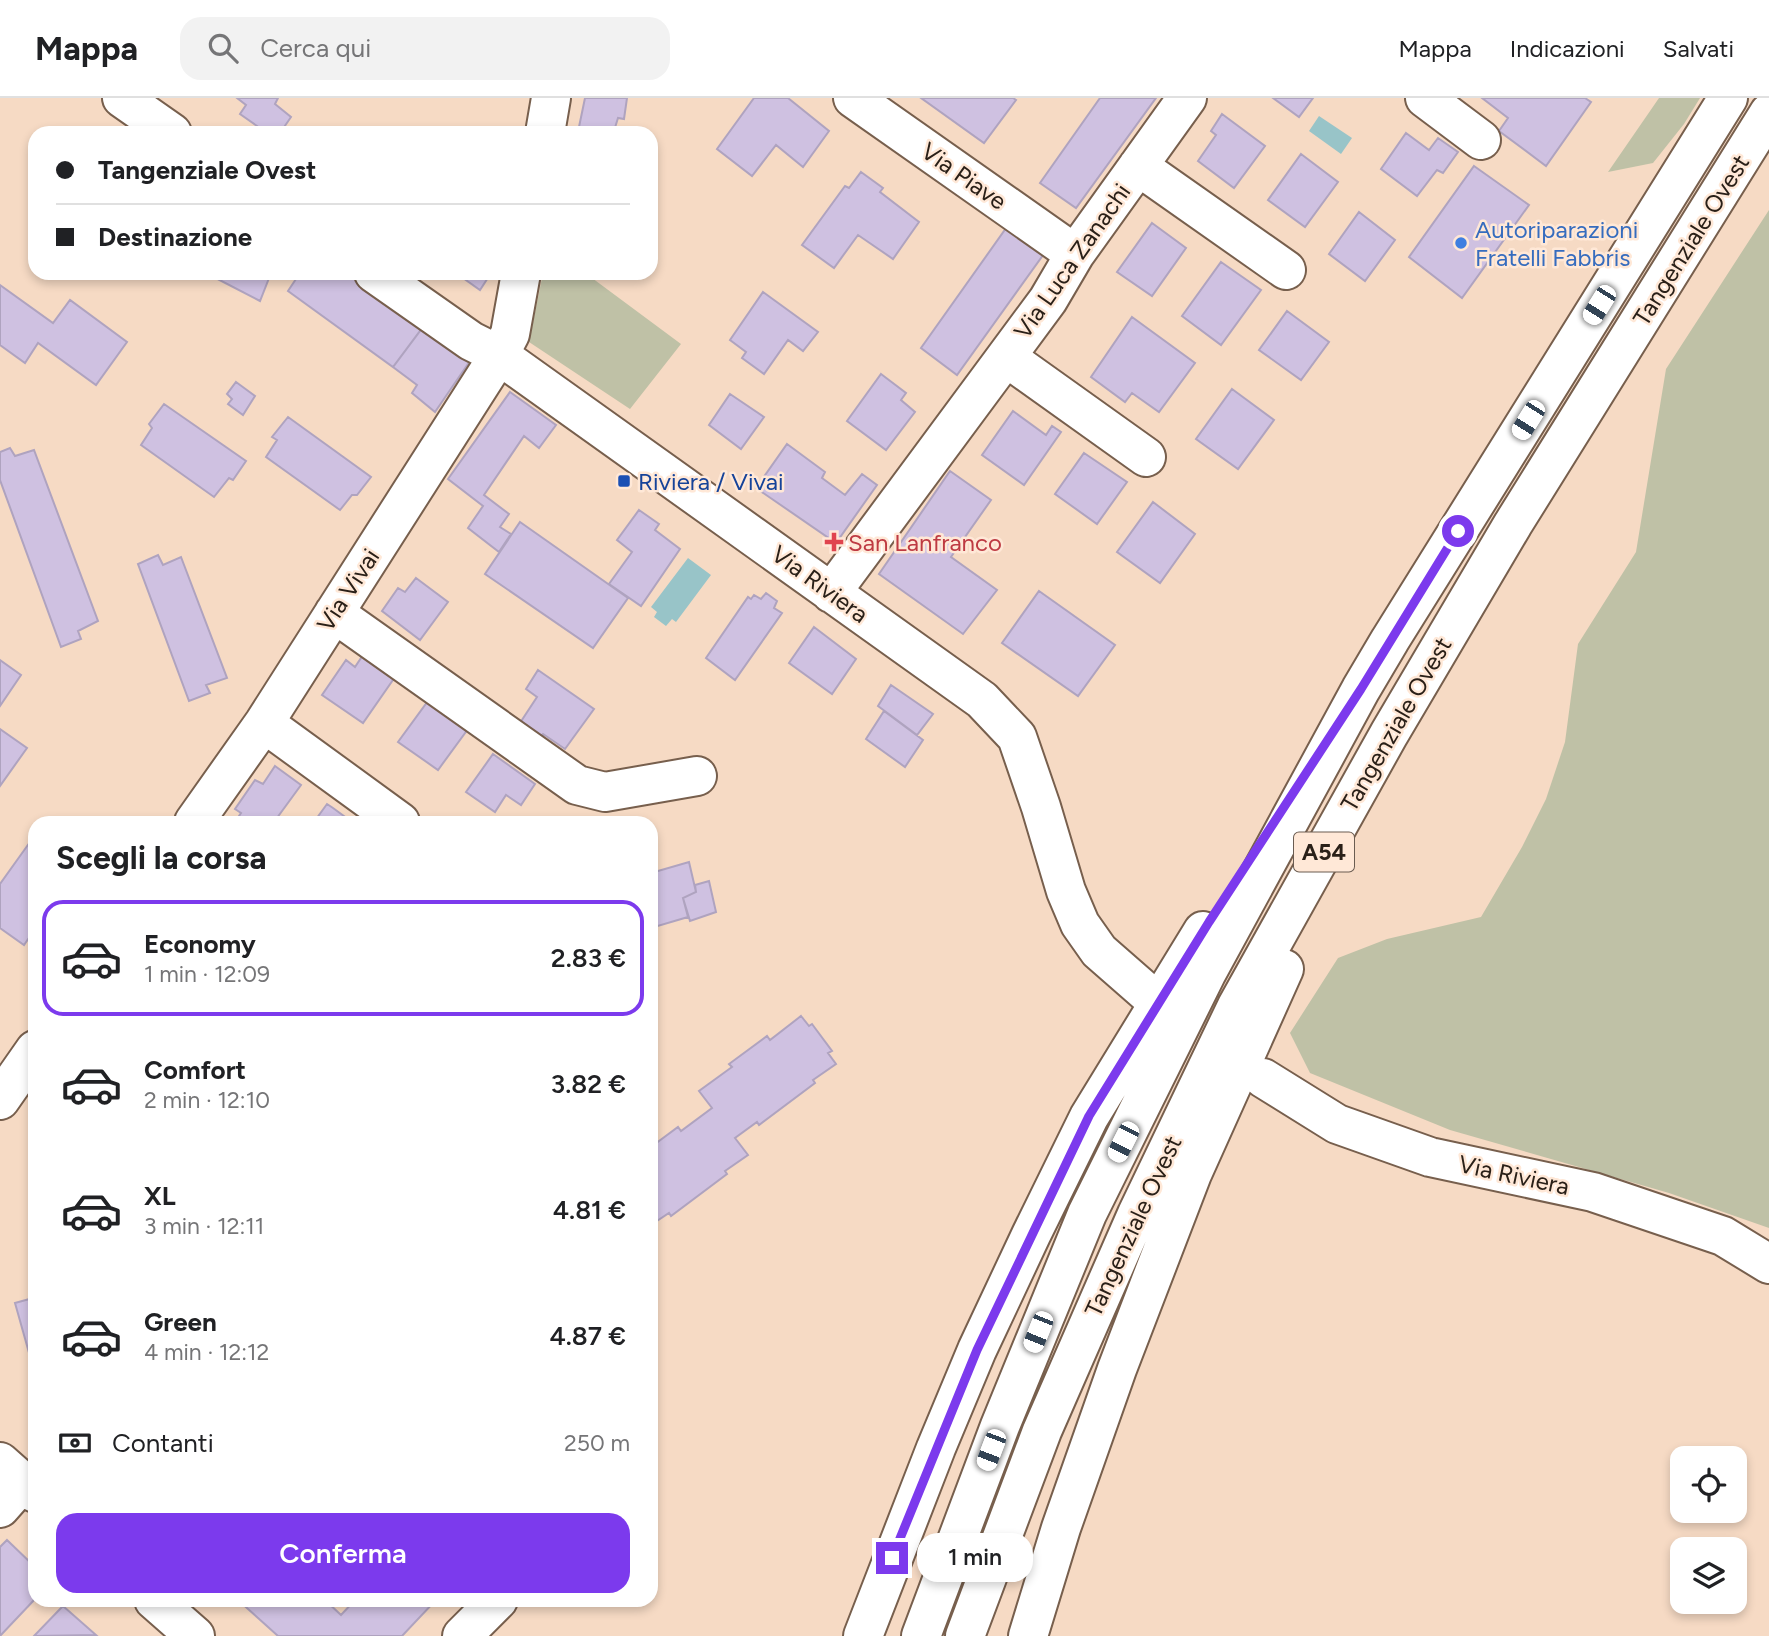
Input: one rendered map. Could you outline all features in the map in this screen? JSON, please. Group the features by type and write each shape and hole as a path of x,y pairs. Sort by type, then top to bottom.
{"main road":[{"path":"122,98 162,126"},
{"path":"546,126 551,98"},
{"name":"Via Piave","path":"853,98 1075,254"},
{"name":"Via Luca Zanachi","path":"831,593 1048,300 1075,254 1187,98"},
{"path":"1425,98 1481,140"},
{"name":"Tangenziale Ovest","path":"921,1636 1000,1426 1087,1214 1206,974 1361,689 1728,98"},
{"name":"Tangenziale Ovest","path":"965,1636 1041,1431 1137,1214 1237,1006 1389,734 1513,524 1769,113"},
{"name":"Via Luca Zanachi","path":"1138,166 1286,270"},
{"name":"Via Riviera","path":"384,280 471,341 499,355 982,700 1017,737 1062,880 1080,925 1099,951 1147,993"},
{"name":"Via Vivai","path":"198,816 264,723 499,355 510,334 520,280"},
{"name":"Via Luca Zanachi","path":"1006,356 1146,457"},
{"path":"334,613 577,785 605,792 697,775"},
{"path":"863,1636 977,1350 1089,1116 1209,922 1361,689"},
{"path":"264,723 392,816"},
{"path":"1028,1636 1061,1528 1113,1381 1192,1174 1389,734"},
{"path":"0,1100 28,1060"},
{"name":"Via Riviera","path":"1263,1078 1337,1124 1430,1157 1593,1192 1723,1236 1769,1264"},
{"path":"462,1636 491,1607"}],"green space":[{"path":"1659,98 1700,98 1684,124 1653,163 1608,172"},
{"path":"1769,210 1769,1228 1669,1193 1450,1130 1310,1073 1290,1033 1338,958 1387,939 1481,917 1522,847 1546,799 1565,742 1578,644 1636,552 1666,369"},
{"path":"542,280 595,280 681,344 630,409 529,342"}],"water":[{"path":"1319,116 1352,138 1341,154 1309,131"},
{"path":"688,558 711,575 676,622 672,619 666,626 654,617 657,612 651,607"}],"building":[{"path":"237,98 278,98 275,104 291,117 285,126 257,126 240,114 246,105"},
{"path":"585,98 627,98 624,119 618,118 616,126 579,126"},
{"path":"754,98 788,98 829,131 803,167 776,145 752,176 717,149"},
{"path":"921,98 1013,98 1016,100 984,143"},
{"path":"1100,98 1156,98 1076,208 1040,183"},
{"path":"1273,98 1313,98 1299,117"},
{"path":"1482,98 1585,98 1591,102 1546,166 1499,131 1508,118"},
{"path":"1222,114 1265,146 1234,188 1198,161 1216,135 1211,131"},
{"path":"1406,133 1429,150 1438,138 1458,152 1443,173 1437,170 1417,196 1381,169"},
{"path":"1301,154 1338,182 1305,227 1268,200"},
{"name":"Autoriparazioni Fratelli Fabbris","path":"1474,166 1529,205 1462,298 1409,257"},
{"path":"861,172 883,188 880,192 919,222 893,259 858,235 834,268 802,245 845,186 849,188"},
{"path":"1359,212 1395,240 1365,281 1329,254"},
{"path":"1152,223 1186,248 1152,296 1117,272"},
{"path":"1009,224 1046,251 957,375 921,348"},
{"path":"1221,262 1261,290 1221,345 1182,316"},
{"path":"220,280 268,280 260,301"},
{"path":"295,280 357,280 423,327 393,367 288,291"},
{"path":"466,280 486,280 480,290"},
{"path":"0,285 53,323 70,300 127,342 96,385 38,343 25,363 0,345"},
{"path":"763,292 818,332 803,351 788,340 764,374 742,358 746,352 730,340"},
{"path":"1287,311 1329,342 1301,380 1259,350"},
{"path":"1132,317 1195,363 1159,412 1132,393 1125,402 1091,377"},
{"path":"423,327 470,361 435,412 412,393 417,385 393,367"},
{"path":"881,374 906,393 901,400 915,412 886,450 847,421"},
{"path":"236,382 255,396 243,415 228,404 232,399 227,394"},
{"path":"1232,389 1274,420 1238,469 1196,439"},
{"path":"510,392 556,425 539,448 524,436 484,495 509,514 500,527 511,534 499,552 468,528 483,506 448,479"},
{"path":"730,394 764,417 741,449 709,425"},
{"path":"164,404 246,461 233,480 229,478 214,497 141,445 152,428 149,424"},
{"path":"1013,411 1046,435 1052,426 1061,432 1024,485 982,455"},
{"path":"288,417 371,477 357,495 352,495 340,510 266,457 277,440 272,437"},
{"path":"787,444 825,472 822,478 845,495 862,474 877,485 836,543 756,488"},
{"path":"10,448 15,456 34,450 98,621 78,631 81,639 61,647 0,480 0,452"},
{"path":"1084,453 1127,482 1097,524 1055,494"},
{"path":"950,471 991,500 951,557 997,590 963,634 879,574"},
{"path":"1153,502 1195,534 1160,583 1117,552"},
{"path":"639,510 659,524 655,530 680,549 641,606 609,584 632,552 617,540"},
{"path":"520,522 628,598 593,648 485,574"},
{"path":"158,555 163,565 181,557 227,678 206,685 210,693 189,701 138,564"},
{"path":"416,578 448,602 420,640 382,611 398,588 405,592"},
{"path":"1039,591 1115,645 1078,696 1002,643"},
{"path":"766,593 777,601 774,608 782,613 735,680 706,658 748,597 751,599 754,595 761,599"},
{"path":"814,627 856,659 832,694 789,663"},
{"path":"363,655 395,677 363,723 322,695 346,660 355,667"},
{"path":"0,660 21,675 0,706"},
{"path":"538,670 594,709 565,749 543,734 538,739 518,726 537,697 526,689"},
{"path":"891,685 933,714 917,735 878,706"},
{"path":"428,701 468,729 438,770 398,742"},
{"path":"884,711 923,740 905,767 866,739"},
{"path":"0,729 27,748 0,786"},
{"path":"493,754 535,784 521,805 506,795 495,812 466,792"},
{"path":"275,766 301,785 278,816 239,816 241,813 235,809 255,780 263,784"},
{"path":"327,804 344,816 318,816"},
{"path":"28,845 28,939 24,945 0,928 0,884"},
{"path":"689,862 696,892 683,898 688,917 658,926 658,871"},
{"path":"709,881 716,912 690,921 683,898 696,892 695,885"},
{"path":"801,1016 809,1026 812,1024 832,1051 828,1053 836,1064 759,1125 757,1122 735,1138 748,1155 671,1216 669,1213 658,1220 658,1142 678,1127 681,1131 712,1108 699,1091 732,1067 729,1064 767,1036 770,1040"},
{"path":"28,1299 28,1349 15,1303"},
{"path":"7,1540 28,1560 28,1606 0,1636 0,1547"},
{"path":"62,1607 96,1635 34,1636"},
{"path":"246,1607 332,1607 341,1615 348,1607 429,1607 402,1636 278,1636"}],"place":[{"name":"Autoriparazioni Fratelli Fabbris","path":"1461,243"},
{"name":"Riviera / Vivai","path":"624,481"},
{"name":"San Lanfranco","path":"834,542"}],"route":[{"path":"892,1558 977,1350 1089,1116 1209,922 1361,689 1458,531"}]}
